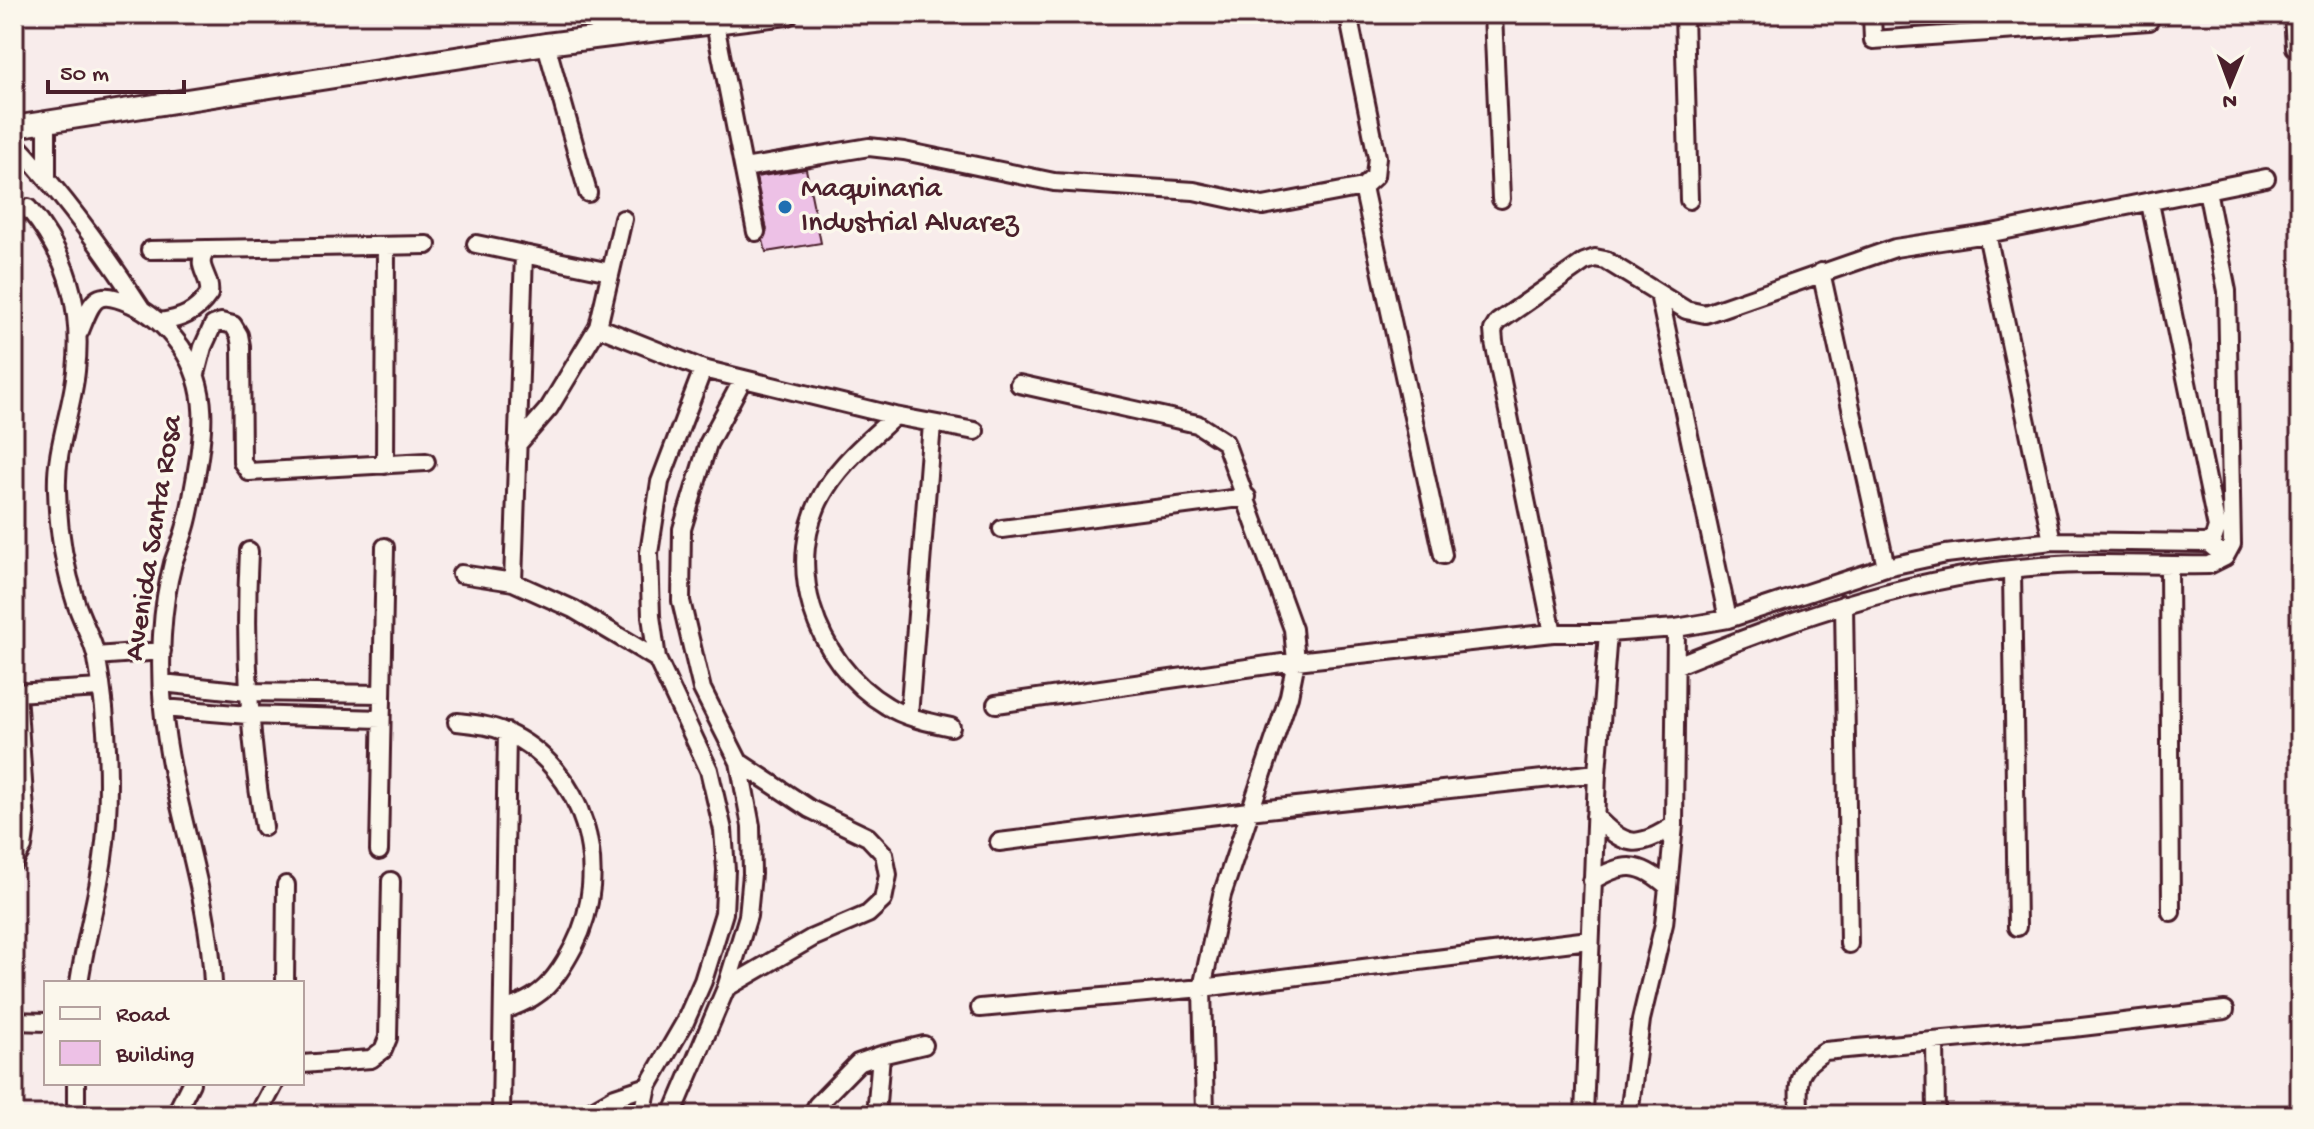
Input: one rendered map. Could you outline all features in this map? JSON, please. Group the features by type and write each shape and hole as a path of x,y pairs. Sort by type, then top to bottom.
{"street":[{"path":"14,127 546,44 787,14"},
{"path":"744,168 869,147 904,151 1054,182 1194,191 1263,206 1363,187 1375,176 1377,157 1348,14"},
{"path":"1493,14 1501,199"},
{"path":"1684,14 1689,200"},
{"path":"1872,14 1873,40 2149,21"},
{"path":"2293,14 2295,47"},
{"path":"715,24 756,232"},
{"path":"546,44 588,193"},
{"path":"47,121 47,176"},
{"name":"Avenida Santa Rosa","path":"14,142 47,176 97,240 142,309"},
{"path":"1553,633 1493,330 1498,322 1584,262 1595,258 1605,260 1686,310 1705,314 1895,248 1987,234 2266,178"},
{"path":"1363,187 1443,555"},
{"path":"1677,665 1734,641 1894,590 1950,579 2058,565 2209,565 2225,557 2232,544 2227,291 2207,190"},
{"path":"2150,203 2217,528 2208,543"},
{"name":"Avenida Santa Rosa","path":"28,208 43,226 66,266 76,311 76,372 58,458 57,500 60,541 76,602 96,656 106,776 103,855 79,981"},
{"path":"517,445 549,408 598,327 623,219"},
{"path":"1987,234 2052,541"},
{"path":"476,244 610,272"},
{"path":"150,250 427,245"},
{"path":"385,465 386,246"},
{"path":"160,322 191,313 209,294 208,282 200,264 208,249"},
{"path":"513,582 524,254"},
{"path":"1821,272 1886,567"},
{"path":"1659,294 1728,619"},
{"name":"Avenida Santa Rosa","path":"77,338 90,308 99,297 116,297 142,309 160,322 180,346 196,374 202,398 204,433 186,526 173,564 162,651 162,683 167,745 208,931 213,981"},
{"path":"191,313 208,334"},
{"path":"196,374 213,325 221,322 233,325 239,335 242,462 245,469 252,472 426,462"},
{"path":"598,327 703,369 895,416 975,431"},
{"path":"642,1115 648,1086 685,1022 703,981 724,913 726,870 723,830 709,770 657,659 651,616 649,553 660,482 703,369"},
{"path":"672,1115 726,988 748,916 752,874 751,826 739,762 702,689 681,601 682,529 708,444 743,379"},
{"path":"1019,384 1197,424 1225,442 1293,629 1296,661 1289,696 1222,895 1202,988 1205,1115"},
{"path":"895,416 827,487 811,523 804,561 810,604 823,639 850,679 887,707 951,727"},
{"path":"909,716 932,424"},
{"path":"1002,529 1247,497"},
{"path":"996,704 1296,661 1553,633 1676,628 1728,619 1886,567 1946,554 2052,541 2208,543 2225,557"},
{"path":"379,851 385,547"},
{"path":"249,551 246,622 248,715 264,827"},
{"path":"1946,554 1950,579"},
{"path":"2169,566 2171,912"},
{"path":"2012,570 2017,927"},
{"path":"461,574 513,582 573,609 657,659"},
{"path":"1844,604 1849,944"},
{"path":"1629,1115 1641,1020 1664,924 1674,825 1676,628"},
{"path":"1584,1115 1597,773 1608,633"},
{"path":"96,656 162,651"},
{"path":"162,683 247,692 382,694"},
{"path":"14,862 23,847 26,826 16,693 101,688"},
{"path":"163,708 248,715 381,719"},
{"path":"686,725 713,711"},
{"path":"457,722 507,732 552,766 583,815 593,874 588,912 567,958 552,981 537,995 503,1011"},
{"path":"501,1115 507,732"},
{"path":"726,988 812,938 868,914 883,900 888,875 884,854 868,837 810,809 739,762"},
{"path":"999,842 1597,773"},
{"path":"1595,816 1612,835 1631,842 1651,840 1674,825"},
{"path":"1592,881 1611,870 1632,866 1652,872 1668,887"},
{"path":"304,1064 371,1059 383,1050 388,1038 391,881"},
{"path":"285,981 286,885"},
{"path":"980,1008 1202,988 1589,940"},
{"path":"1799,1115 1799,1079 1806,1063 1825,1051 2225,1010"},
{"path":"14,1021 44,1022"},
{"path":"685,1022 707,1032"},
{"path":"1935,1041 1936,1115"},
{"path":"812,1115 817,1105 858,1063 924,1045"},
{"path":"876,1115 881,1055"},
{"path":"76,1085 76,1115"},
{"path":"175,1115 190,1085"},
{"path":"258,1115 274,1085"},
{"path":"584,1115 615,1097 648,1086"}],"building":[{"name":"Maquinaria Industrial Alvarez","path":"806,169 821,243 766,252 763,240 767,230 756,177"}],"place":[{"name":"Maquinaria Industrial Alvarez","path":"785,207"}]}
